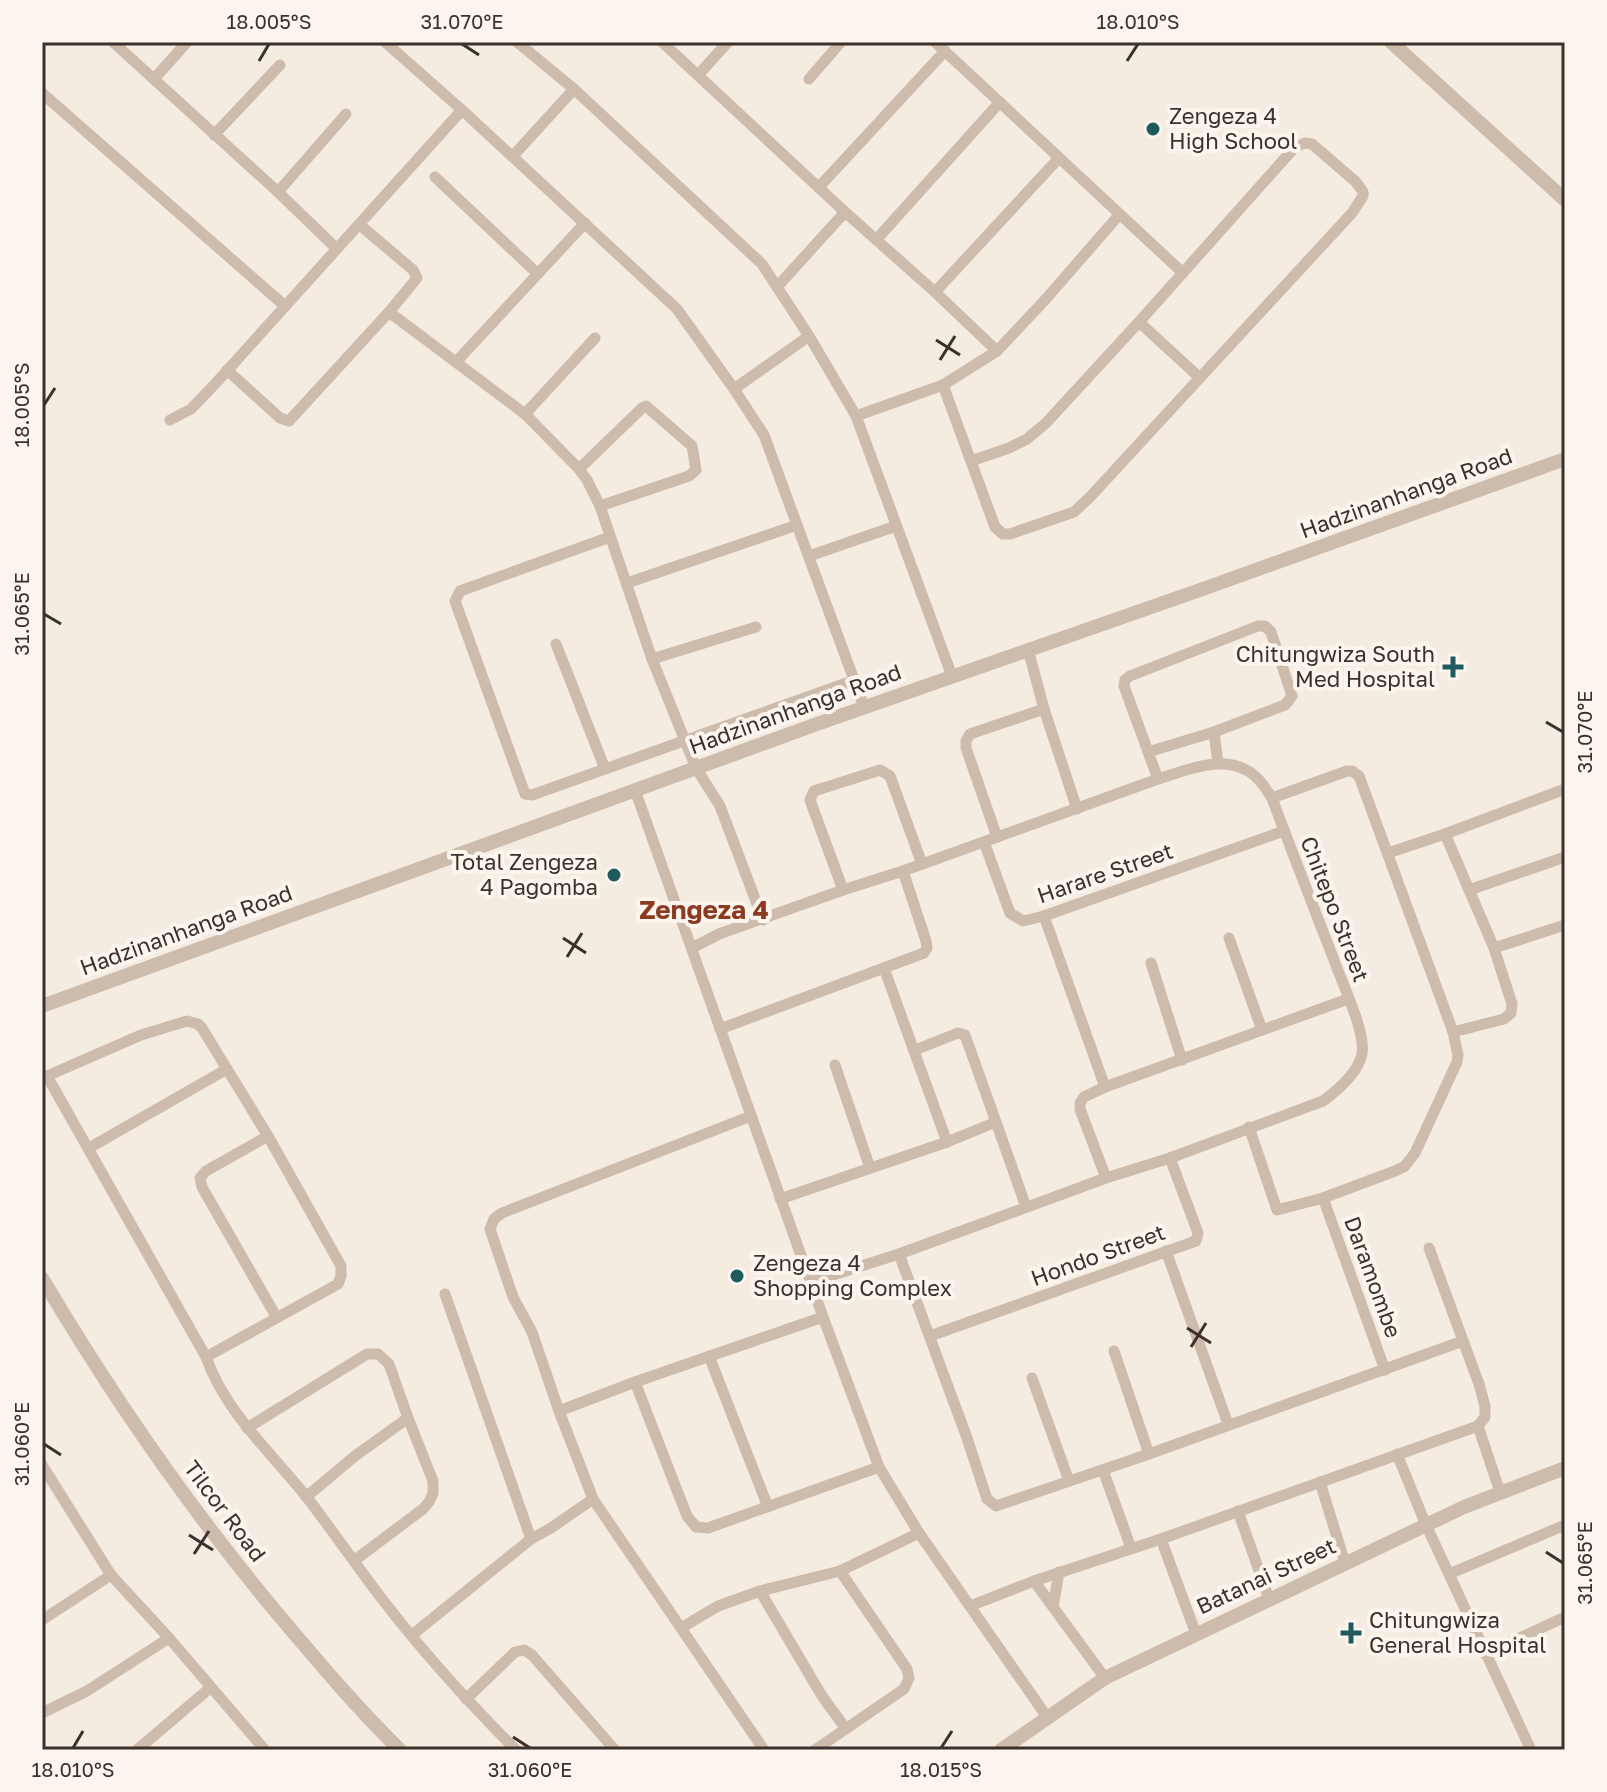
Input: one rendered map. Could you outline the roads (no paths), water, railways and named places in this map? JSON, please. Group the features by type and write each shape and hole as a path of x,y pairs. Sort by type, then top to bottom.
{"street":[{"path":"113,42 337,249"},
{"path":"154,79 187,42"},
{"path":"385,42 677,309 764,435 864,707"},
{"path":"517,42 574,89 762,264 856,416 952,676"},
{"path":"662,42 997,351"},
{"path":"699,74 728,42"},
{"path":"809,79 841,42"},
{"path":"935,42 1183,273"},
{"path":"1391,42 1565,200"},
{"path":"819,187 945,51"},
{"path":"214,135 280,65"},
{"path":"513,156 574,89"},
{"path":"42,93 285,306"},
{"path":"876,240 1000,102"},
{"path":"170,420 191,409 462,110"},
{"path":"278,192 346,114"},
{"path":"943,385 995,527 999,531 1010,534 1074,512 1352,213 1363,192 1356,182 1312,144 1300,144 1046,423 1027,439 971,461"},
{"path":"935,292 1059,158"},
{"path":"435,177 538,274"},
{"path":"777,287 845,212"},
{"path":"856,416 943,385 997,351 1119,215"},
{"path":"456,362 585,223"},
{"path":"227,370 280,418 289,421 389,312 417,278 413,270 360,225"},
{"path":"389,312 525,414 587,480 600,506 652,659 696,768 720,806 763,920"},
{"path":"1139,322 1200,378"},
{"path":"734,389 809,336"},
{"path":"525,414 595,338"},
{"path":"579,469 646,406 692,446 696,470 689,476 600,506"},
{"name":"Hadzinanhanga Road","path":"42,1006 864,707 1565,459"},
{"path":"627,583 797,525"},
{"path":"809,556 896,526"},
{"path":"610,537 460,591 455,601 525,794 532,795 855,680"},
{"path":"1148,752 1214,732 1285,705 1290,700 1292,692 1288,680 1271,632 1265,626 1258,626 1127,678 1124,686 1148,752 1158,779"},
{"path":"652,659 756,627"},
{"path":"556,644 605,769"},
{"path":"1028,649 1077,809"},
{"path":"997,837 966,748 967,738 970,734 1044,709"},
{"path":"692,948 719,934 1158,779 1218,763 1214,732"},
{"name":"Chitepo Street","path":"811,1282 899,1254 1315,1105 1334,1093 1352,1074 1360,1060 1361,1036 1272,798 1255,776 1245,769 1218,763"},
{"path":"843,890 810,800 814,791 880,770 890,776 922,864"},
{"path":"1249,1127 1277,1210 1323,1198 1395,1171 1410,1160 1458,1059 1453,1032 1362,781 1355,773 1347,771 1272,798"},
{"path":"1388,853 1565,789"},
{"path":"635,790 879,1467 919,1533 1047,1717"},
{"name":"Harare Street","path":"984,842 1010,913 1023,921 1284,831"},
{"path":"1445,834 1494,948 1512,1004 1511,1013 1504,1019 1453,1032"},
{"path":"1469,890 1565,857"},
{"path":"720,1029 922,955 927,948 903,871"},
{"path":"1044,916 1105,1087"},
{"path":"1494,948 1565,925"},
{"path":"1229,938 1262,1030"},
{"path":"1151,963 1182,1060"},
{"path":"884,968 947,1142"},
{"path":"1106,1178 1080,1109 1084,1097 1348,999"},
{"path":"206,1357 338,1284 341,1266 268,1136 202,1028 187,1021 141,1035 47,1076 206,1357 213,1376 247,1428 306,1497 412,1635 466,1699 516,1750"},
{"path":"915,1050 958,1033 965,1035 1026,1207"},
{"path":"835,1065 870,1168"},
{"path":"89,1148 227,1069"},
{"path":"751,1116 502,1213 494,1219 490,1229 513,1297 532,1332 553,1400 593,1499 764,1750"},
{"path":"780,1199 996,1122"},
{"path":"268,1136 206,1171 200,1178 202,1187 277,1318"},
{"name":"Hondo Street","path":"930,1336 1196,1241 1198,1233 1170,1158"},
{"name":"Daramombe","path":"1323,1198 1385,1370"},
{"path":"970,1606 1478,1426 1485,1417 1479,1384 1429,1248"},
{"path":"1166,1251 1228,1424"},
{"path":"899,1254 993,1505 1149,1454 1463,1341"},
{"name":"Tilcor Road","path":"42,1278 88,1355 186,1498 309,1652 400,1750"},
{"path":"445,1294 531,1539"},
{"path":"559,1411 823,1317"},
{"path":"1114,1351 1149,1454"},
{"path":"247,1428 367,1354 378,1354 389,1364 433,1481 433,1493 423,1509 355,1560"},
{"path":"709,1356 768,1507"},
{"path":"1032,1378 1069,1481"},
{"path":"635,1382 687,1516 696,1527 708,1528 879,1467"},
{"path":"306,1497 355,1456 408,1418"},
{"path":"1478,1426 1500,1492"},
{"path":"1397,1454 1426,1525 1531,1750"},
{"path":"42,1465 111,1575 265,1750"},
{"name":"Batanai Street","path":"1001,1750 1105,1678 1426,1525 1500,1492 1565,1468"},
{"path":"1103,1470 1131,1548"},
{"path":"1320,1482 1345,1563"},
{"path":"412,1635 531,1539 593,1499"},
{"path":"1238,1511 1269,1599"},
{"path":"1449,1574 1565,1525"},
{"path":"681,1628 718,1606 760,1591 840,1571 919,1533"},
{"path":"1161,1539 1196,1634"},
{"path":"815,1750 904,1689 909,1678 907,1669 840,1571"},
{"path":"1053,1607 1059,1572"},
{"path":"42,1620 111,1575"},
{"path":"1034,1581 1105,1678"},
{"path":"760,1591 822,1696 846,1729"},
{"path":"1485,1654 1565,1617"},
{"path":"42,1713 87,1691 169,1638"},
{"path":"466,1699 515,1652 529,1652 615,1750"},
{"path":"137,1750 210,1688"}],"place":[{"name":"Zengeza 4 High School","path":"1153,129"},
{"name":"Chitungwiza South Med Hospital","path":"1453,667"},
{"name":"Total Zengeza 4 Pagomba","path":"614,875"},
{"name":"Zengeza 4 Shopping Complex","path":"737,1276"},
{"name":"Chitungwiza General Hospital","path":"1351,1633"}],"district":[{"name":"Zengeza 4","path":"704,910"}]}
